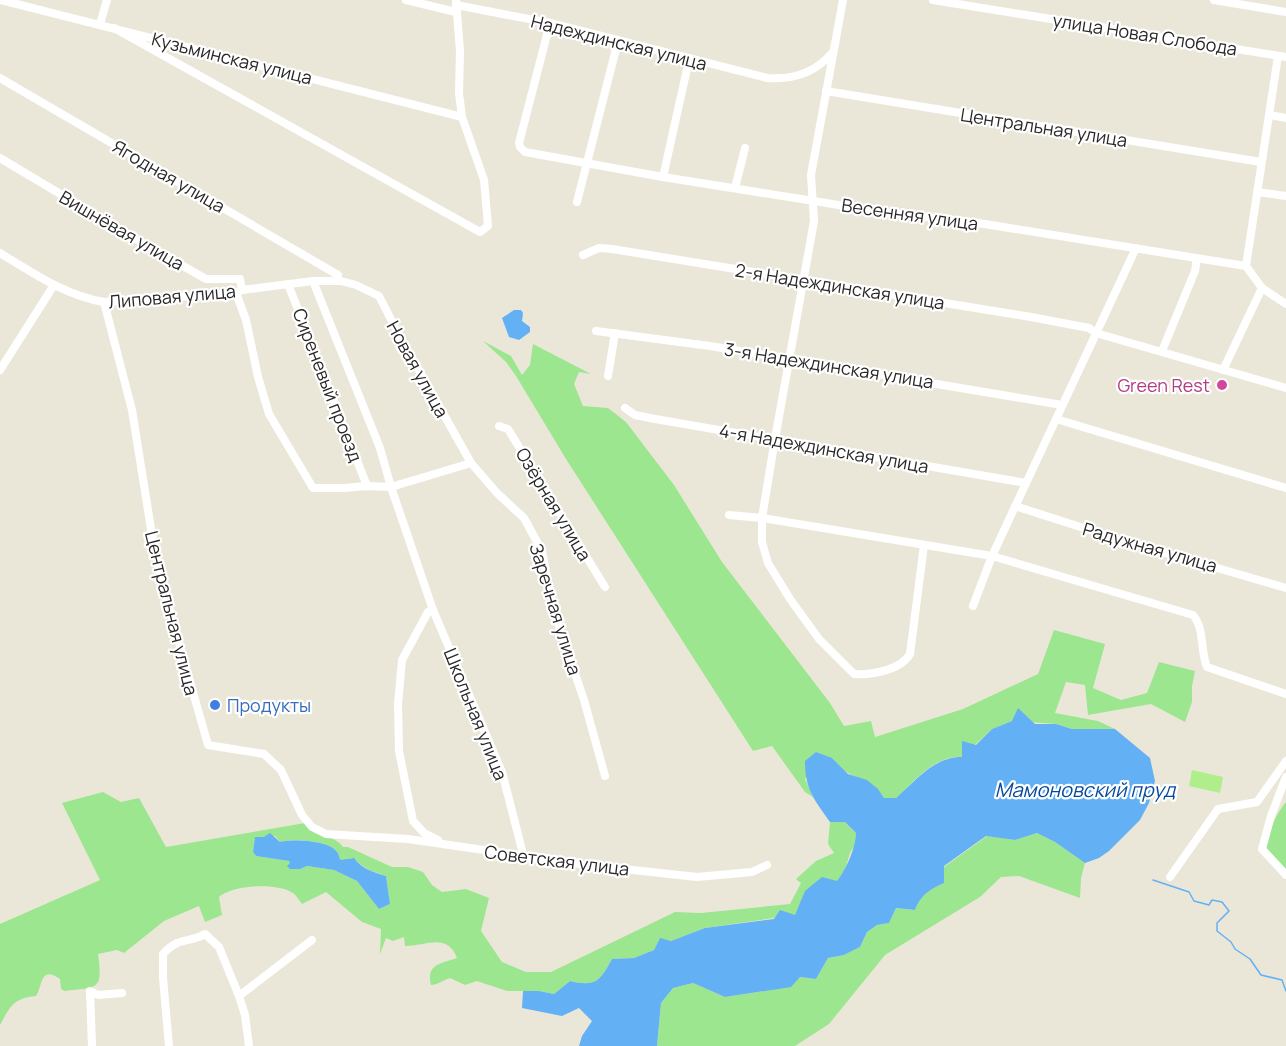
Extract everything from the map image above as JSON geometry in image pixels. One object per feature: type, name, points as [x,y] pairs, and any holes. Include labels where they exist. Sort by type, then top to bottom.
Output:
[{"type":"street","name":"Кузьминская улица","points":[[1,0],[462,117]]},
{"type":"street","points":[[100,24],[107,0]]},
{"type":"street","points":[[114,28],[480,232],[488,226],[484,180],[462,117],[456,6],[406,0]]},
{"type":"street","points":[[843,0],[811,175],[814,221],[762,518],[762,542],[768,563],[790,600],[813,631],[854,674],[865,675],[899,665],[910,654],[924,545]]},
{"type":"street","name":"улица Новая Слобода","points":[[933,0],[1282,56]]},
{"type":"street","points":[[1214,0],[1286,12]]},
{"type":"street","name":"Надеждинская улица","points":[[456,6],[550,23],[767,78],[782,79],[815,69],[832,52]]},
{"type":"street","name":"Весенняя улица","points":[[550,23],[519,143],[525,152],[663,177],[813,199],[889,213],[972,222],[1246,266]]},
{"type":"street","points":[[577,202],[618,41]]},
{"type":"street","points":[[1282,56],[1261,162],[1246,266],[1262,288],[1286,304]]},
{"type":"street","points":[[663,177],[689,60]]},
{"type":"street","name":"Ягодная улица","points":[[0,78],[338,275]]},
{"type":"street","name":"Центральная улица","points":[[826,92],[1261,162]]},
{"type":"street","points":[[1270,115],[1286,118]]},
{"type":"street","points":[[735,188],[745,148]]},
{"type":"street","name":"Вишнёвая улица","points":[[0,158],[206,279],[240,279],[239,292]]},
{"type":"street","points":[[1257,192],[1286,196]]},
{"type":"street","name":"2-я Надеждинская улица","points":[[583,255],[598,248],[612,249],[1089,328],[1096,333],[1286,388]]},
{"type":"street","points":[[973,606],[992,556],[1136,248]]},
{"type":"street","name":"Липовая улица","points":[[0,253],[54,285],[88,300],[104,302],[239,292],[313,281],[341,281],[356,285]]},
{"type":"street","points":[[1162,351],[1195,271],[1197,258]]},
{"type":"street","name":"Школьная улица","points":[[313,281],[380,447],[391,488],[433,610],[502,772],[523,854]]},
{"type":"street","name":"Сиреневый проезд","points":[[288,284],[367,486]]},
{"type":"street","points":[[0,370],[54,285]]},
{"type":"street","name":"Новая улица","points":[[356,285],[379,296],[471,463]]},
{"type":"street","points":[[1223,370],[1262,288]]},
{"type":"street","points":[[239,292],[258,377],[269,414],[313,488],[367,486],[391,488],[471,463]]},
{"type":"street","name":"Центральная улица","points":[[104,302],[132,410],[151,528],[164,590],[208,745],[264,754],[281,770],[302,815],[312,827],[326,834],[346,836]]},
{"type":"street","name":"3-я Надеждинская улица","points":[[596,331],[790,359],[1062,405]]},
{"type":"street","points":[[608,376],[615,333]]},
{"type":"street","name":"4-я Надеждинская улица","points":[[625,408],[635,415],[655,419],[1026,483]]},
{"type":"street","points":[[1056,419],[1286,488]]},
{"type":"street","name":"Озёрная улица","points":[[499,426],[508,429],[605,587]]},
{"type":"street","name":"Заречная улица","points":[[471,463],[497,493],[524,518],[542,551],[553,609],[584,700],[604,776]]},
{"type":"street","name":"Радужная улица","points":[[1015,506],[1124,541],[1286,588]]},
{"type":"street","points":[[729,515],[762,518],[992,556],[1193,615],[1199,621],[1207,668],[1286,694]]},
{"type":"street","points":[[433,610],[428,612],[402,660],[398,704],[399,751],[413,821],[424,833],[434,839],[466,848]]},
{"type":"street","points":[[1170,877],[1218,809],[1257,802],[1286,761]]},
{"type":"street","points":[[1286,777],[1270,816],[1263,849],[1286,875]]},
{"type":"street","name":"Советская улица","points":[[346,836],[408,839],[587,865],[698,877],[752,872],[767,865]]},
{"type":"street","points":[[169,1046],[163,954],[179,941],[197,939],[205,934],[219,947],[239,996],[245,1015],[249,1046]]},
{"type":"street","points":[[239,996],[312,940]]},
{"type":"street","points":[[92,1046],[90,991],[98,995],[122,993]]},
{"type":"green space","points":[[483,341],[511,356],[522,375],[530,365],[533,344],[591,374],[579,372],[574,384],[583,406],[608,408],[626,422],[674,485],[722,562],[830,703],[844,726],[871,721],[875,737],[963,709],[1038,674],[1054,630],[1105,644],[1093,688],[1121,700],[1147,693],[1159,662],[1195,671],[1192,702],[1185,722],[1151,704],[1088,715],[1085,685],[1066,682],[1055,713],[1098,721],[1115,729],[1072,729],[1056,724],[1012,721],[992,729],[962,757],[942,760],[926,770],[896,798],[884,798],[872,785],[847,773],[832,758],[805,779],[813,797],[805,792],[772,746],[753,751],[566,459],[516,376],[506,362]]},
{"type":"green space","points":[[1192,770],[1223,777],[1220,793],[1189,786]]},
{"type":"green space","points":[[103,792],[121,802],[139,798],[166,847],[305,823],[308,828],[335,840],[343,847],[348,847],[392,867],[408,867],[423,872],[432,885],[442,892],[466,889],[489,898],[481,931],[502,962],[526,972],[551,972],[675,912],[701,913],[790,904],[801,883],[796,879],[816,861],[834,853],[828,844],[830,822],[845,822],[856,833],[856,843],[845,870],[837,881],[795,915],[705,928],[671,941],[660,939],[654,950],[634,958],[612,959],[596,981],[579,983],[570,981],[554,994],[539,991],[507,991],[477,981],[465,985],[450,978],[431,985],[430,978],[433,969],[457,958],[448,945],[435,942],[405,946],[404,937],[393,941],[386,938],[380,954],[381,929],[362,922],[326,892],[302,904],[294,894],[286,890],[277,887],[255,886],[234,890],[219,897],[222,915],[205,922],[199,906],[164,921],[124,953],[117,950],[98,954],[100,975],[96,985],[85,989],[65,991],[61,989],[60,979],[49,974],[45,976],[36,996],[13,1004],[0,1025],[0,924],[100,880],[62,803]],"holes":[[[275,836],[280,842],[301,841],[326,845],[333,848],[341,860],[346,861],[351,858],[369,870],[386,876],[390,904],[379,909],[357,881],[334,870],[307,866],[300,869],[289,861],[256,856],[253,852],[255,838]]]},
{"type":"green space","points":[[1286,802],[1286,880],[1271,859],[1266,846],[1272,825]]},
{"type":"green space","points":[[1037,833],[1055,842],[1085,863],[1081,878],[1080,898],[1019,876],[1001,877],[980,897],[885,955],[829,1024],[795,1046],[657,1046],[661,1003],[673,988],[693,983],[725,997],[770,990],[800,977],[816,979],[828,958],[844,955],[860,947],[867,932],[877,925],[889,923],[896,908],[915,910],[926,894],[944,883],[944,867],[987,836],[1015,840]]},
{"type":"water","points":[[514,310],[521,310],[522,321],[530,327],[530,332],[519,340],[509,337],[502,318]]},
{"type":"water","name":"Мамоновский пруд","points":[[1018,708],[1035,724],[1056,724],[1072,729],[1115,729],[1150,758],[1155,781],[1149,803],[1140,820],[1099,858],[1085,863],[1055,842],[1037,833],[1015,840],[986,836],[944,866],[944,883],[926,894],[915,910],[896,908],[889,923],[877,925],[867,932],[860,947],[844,955],[828,958],[816,979],[800,977],[791,987],[725,997],[693,983],[673,988],[661,1003],[657,1046],[579,1046],[582,1036],[592,1021],[579,1008],[562,1016],[522,1008],[523,991],[554,994],[570,981],[592,982],[604,973],[612,959],[634,958],[654,950],[660,938],[671,941],[705,928],[774,919],[780,910],[795,915],[805,891],[822,877],[837,881],[850,858],[856,833],[845,822],[830,822],[812,794],[805,771],[805,761],[816,752],[832,758],[848,774],[867,780],[878,789],[884,798],[896,798],[934,765],[962,757],[962,741],[976,745],[992,729],[1012,721]]},
{"type":"water","points":[[270,833],[280,842],[301,841],[326,845],[337,852],[341,860],[354,858],[364,867],[386,876],[390,904],[379,909],[357,881],[334,870],[307,866],[290,869],[287,866],[289,861],[256,856],[253,852],[255,837],[264,837]]},
{"type":"waterway","points":[[1153,880],[1189,892],[1194,901],[1209,905],[1212,900],[1222,902],[1229,911],[1217,923],[1217,931],[1231,942],[1235,949],[1250,959],[1261,975],[1282,980],[1286,991]]},
{"type":"place","name":"Green Rest","points":[[1222,385]]},
{"type":"place","name":"Продукты","points":[[215,705]]}]
